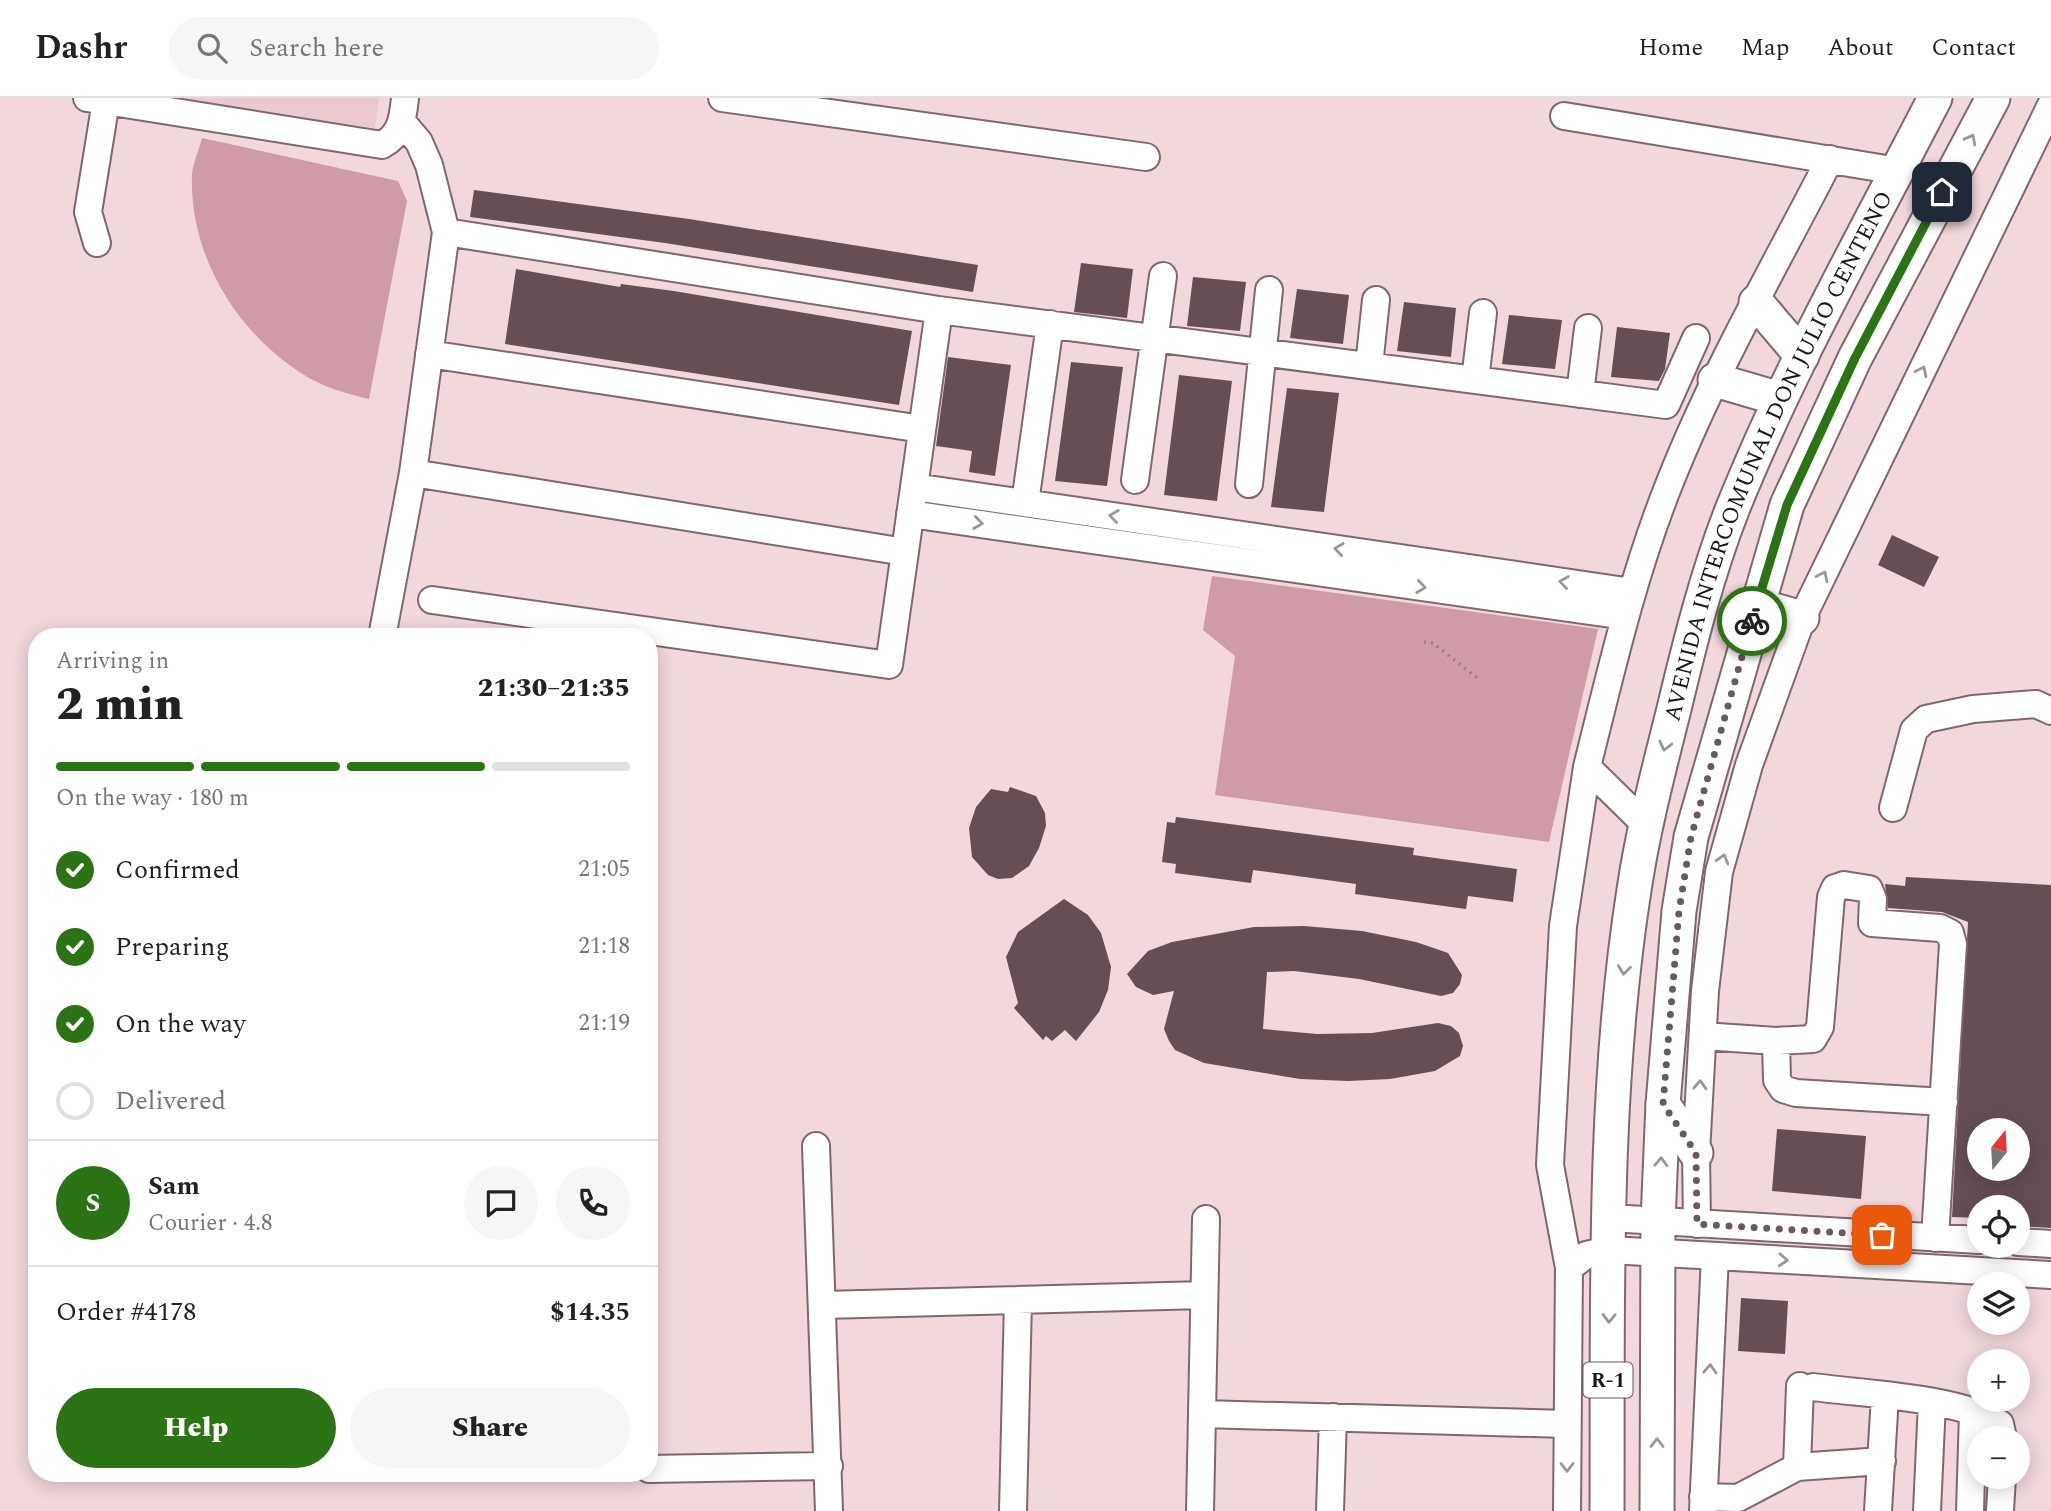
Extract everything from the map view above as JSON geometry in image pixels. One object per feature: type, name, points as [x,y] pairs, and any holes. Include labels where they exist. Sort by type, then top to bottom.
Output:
[{"type":"main road","name":"AVENIDA INTERCOMUNAL DON JULIO CENTENO","points":[[1607,1511],[1610,1234],[1622,985],[1646,825],[1690,641],[1731,513],[1780,399],[1935,98]]},
{"type":"main road","name":"AVENIDA INTERCOMUNAL DON JULIO CENTENO","points":[[1657,1511],[1658,1237],[1663,1104],[1679,911],[1691,837],[1787,505],[1855,358],[1993,98]]},
{"type":"main road","points":[[1756,302],[1802,356]]},
{"type":"main road","points":[[1715,380],[1780,399]]},
{"type":"main road","points":[[1756,605],[1802,618]]},
{"type":"main road","points":[[1663,1104],[1696,1153]]},
{"type":"street","points":[[722,98],[1146,157]]},
{"type":"street","points":[[97,243],[88,212],[97,99],[382,145],[392,139],[403,110]]},
{"type":"street","points":[[1697,1224],[1696,1153],[1703,1035],[1719,872],[1749,765],[1802,618],[2051,105]]},
{"type":"street","points":[[384,628],[413,473],[446,232],[429,165],[403,110]]},
{"type":"street","points":[[1564,116],[1898,170]]},
{"type":"street","points":[[1567,1511],[1569,1268],[1550,1165],[1563,926],[1587,767],[1629,603],[1670,482],[1715,380],[1830,159]]},
{"type":"street","points":[[446,232],[939,310],[1666,405],[1696,338]]},
{"type":"street","points":[[1135,480],[1163,276]]},
{"type":"street","points":[[1249,484],[1269,290]]},
{"type":"street","points":[[1369,366],[1376,300]]},
{"type":"street","points":[[658,632],[889,665],[939,310]]},
{"type":"street","points":[[1475,380],[1483,313]]},
{"type":"street","points":[[1025,503],[1051,324]]},
{"type":"street","points":[[1580,394],[1588,328]]},
{"type":"street","points":[[429,354],[922,429]]},
{"type":"street","points":[[413,473],[905,552]]},
{"type":"street","points":[[914,487],[1025,503],[1232,546]]},
{"type":"street","points":[[910,514],[1232,546],[1629,603]]},
{"type":"street","points":[[432,600],[629,628]]},
{"type":"street","points":[[1893,808],[1914,730],[1926,719],[1973,709],[2043,708]]},
{"type":"street","points":[[1587,767],[1646,825]]},
{"type":"street","points":[[1703,1035],[1776,1041],[1813,1038],[1820,1027],[1830,897],[1835,888],[1844,885],[1869,889],[1873,899],[1872,923],[1940,928],[1950,933],[1953,944],[1935,1238]]},
{"type":"street","points":[[1776,1041],[1777,1080],[1783,1090],[1944,1102]]},
{"type":"street","points":[[816,1146],[829,1511]]},
{"type":"street","points":[[1200,1511],[1206,1219]]},
{"type":"street","points":[[1658,1237],[1697,1224],[1967,1239]]},
{"type":"street","points":[[1569,1268],[1610,1234],[1658,1237],[1715,1256],[2051,1275]]},
{"type":"street","points":[[2030,1243],[2051,1244]]},
{"type":"street","points":[[1715,1256],[1703,1504],[1738,1498],[1797,1467],[1882,1461]]},
{"type":"street","points":[[823,1305],[1204,1295]]},
{"type":"street","points":[[1013,1511],[1018,1300]]},
{"type":"street","points":[[1797,1467],[1807,1387],[1932,1402],[1973,1413],[2000,1426]]},
{"type":"street","points":[[1878,1511],[1885,1396]]},
{"type":"street","points":[[1927,1511],[1932,1402]]},
{"type":"street","points":[[1970,1511],[1973,1413]]},
{"type":"street","points":[[1202,1414],[1567,1424]]},
{"type":"street","points":[[1330,1511],[1333,1417]]},
{"type":"street","points":[[658,1469],[829,1466]]},
{"type":"street","points":[[2000,1511],[2001,1489]]},
{"type":"path","points":[[1424,642],[1433,643],[1481,681]]},
{"type":"shaded area","points":[[189,98],[379,98],[375,128],[188,101]]},
{"type":"shaded area","points":[[202,138],[398,181],[407,201],[369,399],[319,383],[280,358],[238,315],[222,290],[208,263],[193,204],[192,174]]},
{"type":"shaded area","points":[[1212,576],[1598,629],[1549,842],[1215,795],[1235,656],[1203,630]]},
{"type":"building","points":[[474,190],[689,219],[978,265],[973,292],[665,243],[470,217]]},
{"type":"building","points":[[1081,263],[1133,269],[1127,318],[1074,312]]},
{"type":"building","points":[[516,269],[620,287],[621,284],[674,291],[912,331],[899,405],[505,344]]},
{"type":"building","points":[[1193,277],[1246,282],[1240,331],[1187,326]]},
{"type":"building","points":[[1297,289],[1349,295],[1343,344],[1290,338]]},
{"type":"building","points":[[1404,302],[1456,308],[1451,357],[1397,351]]},
{"type":"building","points":[[1509,315],[1562,320],[1555,369],[1502,364]]},
{"type":"building","points":[[1617,327],[1670,333],[1665,369],[1659,381],[1611,377]]},
{"type":"building","points":[[948,357],[1011,365],[995,476],[969,472],[972,451],[936,446]]},
{"type":"building","points":[[1071,362],[1123,367],[1107,486],[1055,481]]},
{"type":"building","points":[[1179,375],[1232,381],[1217,501],[1164,495]]},
{"type":"building","points":[[1287,388],[1339,393],[1324,512],[1271,507]]},
{"type":"building","points":[[1892,535],[1939,557],[1924,587],[1878,565]]},
{"type":"building","points":[[1010,787],[1036,796],[1045,813],[1046,826],[1039,848],[1029,866],[1012,878],[998,879],[988,875],[972,857],[969,828],[976,807],[991,789],[1008,792]]},
{"type":"building","points":[[1176,817],[1414,848],[1413,855],[1517,869],[1513,902],[1468,896],[1466,909],[1355,894],[1356,884],[1253,870],[1251,883],[1175,873],[1176,864],[1162,862],[1167,822],[1175,823]]},
{"type":"building","points":[[1906,877],[2051,885],[2051,1228],[2030,1227],[2030,1195],[1967,1195],[1967,1218],[1952,1217],[1968,922],[1942,912],[1888,908],[1885,884],[1905,886]]},
{"type":"building","points":[[1064,899],[1088,915],[1101,933],[1111,967],[1108,990],[1099,1012],[1076,1041],[1065,1030],[1052,1041],[1046,1036],[1043,1040],[1014,1008],[1018,1003],[1006,957],[1018,932]]},
{"type":"building","points":[[1304,926],[1362,931],[1416,942],[1448,953],[1462,975],[1460,984],[1453,993],[1441,996],[1359,979],[1294,971],[1267,972],[1263,1029],[1317,1034],[1372,1033],[1438,1023],[1451,1026],[1459,1033],[1463,1046],[1460,1056],[1435,1071],[1390,1079],[1348,1081],[1300,1079],[1204,1063],[1175,1050],[1164,1029],[1174,991],[1153,995],[1136,987],[1127,974],[1148,951],[1172,942],[1254,927]]},
{"type":"building","points":[[1777,1129],[1866,1136],[1861,1199],[1772,1191]]},
{"type":"building","points":[[1741,1298],[1788,1301],[1785,1354],[1738,1351]]},
{"type":"way so far","points":[[1752,621],[1691,837],[1679,911],[1663,1104],[1696,1153],[1697,1224],[1882,1235]]},
{"type":"route","points":[[1752,621],[1787,505],[1855,358],[1942,192]]}]
